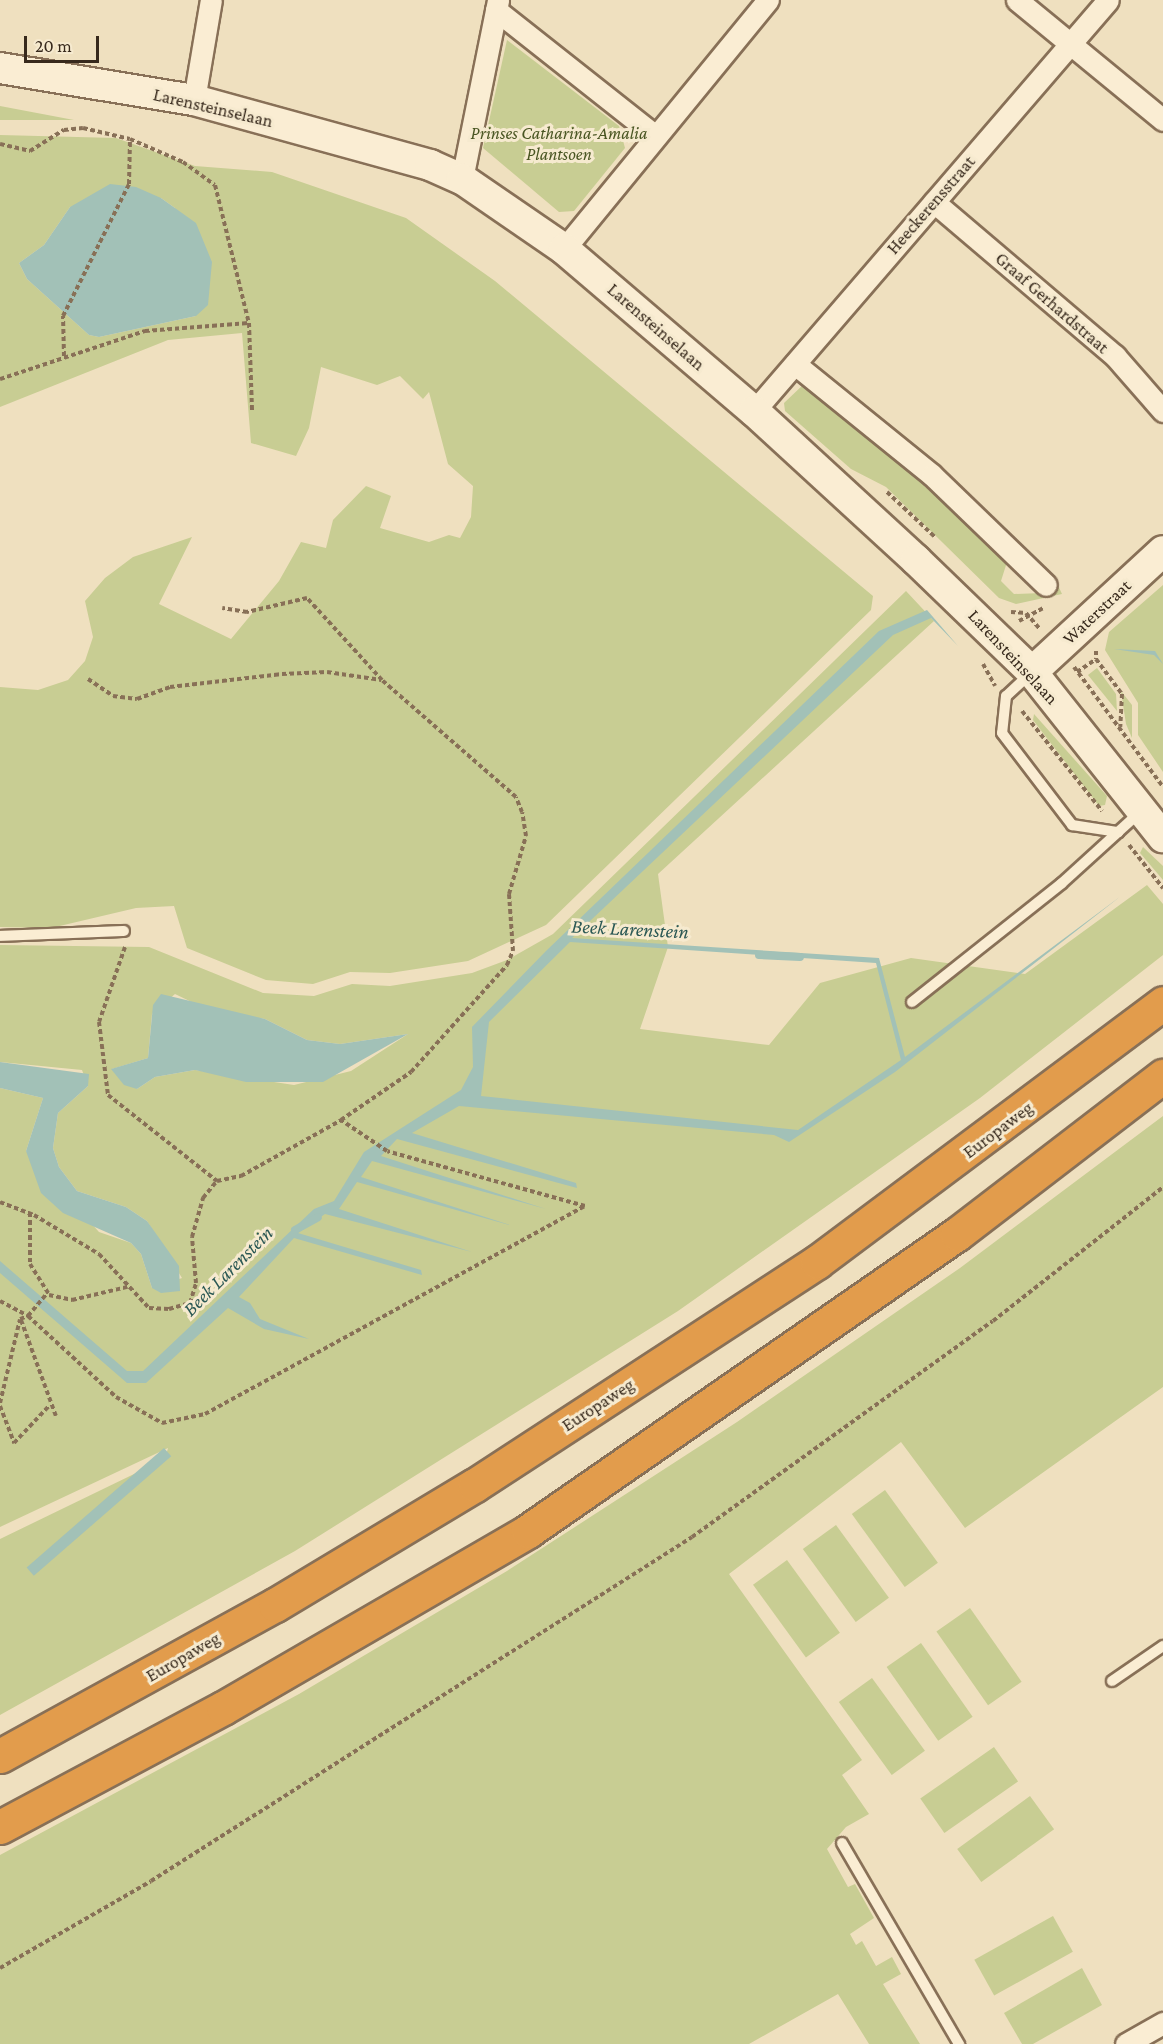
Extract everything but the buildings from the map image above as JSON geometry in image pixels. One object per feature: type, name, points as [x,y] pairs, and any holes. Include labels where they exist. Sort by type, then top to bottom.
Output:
[{"type":"highway","name":"Europaweg","points":[[0,1756],[275,1605],[475,1485],[817,1262],[1163,1003]]},
{"type":"highway","points":[[0,1827],[223,1708],[528,1531],[957,1234],[1163,1076]]},
{"type":"main road","name":"Larensteinselaan","points":[[0,68],[194,100],[430,165],[462,179],[564,249],[754,411],[991,648],[1032,672],[1163,837]]},
{"type":"main road","name":"Waterstraat","points":[[1032,672],[1163,551]]},
{"type":"street","points":[[194,100],[211,0]]},
{"type":"street","points":[[564,249],[653,134],[768,0]]},
{"type":"street","points":[[1017,0],[1163,120]]},
{"type":"street","name":"Heeckerensstraat","points":[[754,411],[1108,0]]},
{"type":"street","points":[[462,179],[497,5],[653,134]]},
{"type":"street","name":"Graaf Gerhardstraat","points":[[934,202],[1115,356],[1163,411]]},
{"type":"street","points":[[795,364],[932,475],[1046,585]]},
{"type":"street","points":[[1126,2044],[1163,2023]]},
{"type":"lane","points":[[1032,672],[1006,696],[1002,733],[1072,825],[1118,832]]},
{"type":"lane","points":[[912,1002],[1141,811]]},
{"type":"lane","points":[[0,936],[126,936]]},
{"type":"lane","points":[[1112,1682],[1163,1646]]},
{"type":"lane","points":[[842,1844],[959,2044]]},
{"type":"path","points":[[0,144],[30,151],[64,130],[83,128],[130,139],[183,162],[215,185],[249,324],[252,410]]},
{"type":"path","points":[[64,356],[63,316],[82,271],[110,231],[129,184],[130,139]]},
{"type":"path","points":[[0,379],[64,356],[145,332],[249,324]]},
{"type":"path","points":[[0,1202],[30,1213],[99,1254],[127,1287],[149,1308],[189,1303],[196,1283],[192,1236],[203,1198],[217,1181],[241,1176],[341,1120],[411,1072],[507,966],[513,951],[509,894],[526,836],[516,797],[382,680],[307,598],[247,612],[222,609]]},
{"type":"path","points":[[991,648],[1026,613],[1047,607]]},
{"type":"path","name":"Larensteinselaan","points":[[991,648],[985,675],[1006,696],[1161,886]]},
{"type":"path","points":[[1096,659],[1122,694],[1120,727]]},
{"type":"path","points":[[88,679],[113,696],[137,699],[170,687],[282,674],[327,672],[382,680]]},
{"type":"path","points":[[126,936],[99,1022],[108,1095],[217,1181]]},
{"type":"path","points":[[0,1301],[28,1316],[116,1397],[162,1423],[205,1414],[585,1206],[387,1151],[341,1120]]},
{"type":"path","points":[[0,1968],[151,1881],[692,1537],[993,1321],[1163,1187]]},
{"type":"path","points":[[30,1213],[30,1264],[46,1294],[72,1300],[127,1287]]},
{"type":"path","points":[[20,1319],[28,1316],[46,1294]]},
{"type":"path","points":[[20,1319],[0,1405],[14,1443],[49,1406]]},
{"type":"path","points":[[20,1319],[49,1406],[56,1416]]},
{"type":"green space","name":"Prinses Catharina-Amalia Plantsoen","points":[[507,40],[619,126],[625,148],[574,211],[559,212],[483,148]]},
{"type":"green space","points":[[0,106],[74,120],[0,120]]},
{"type":"green space","points":[[0,135],[116,138],[195,166],[272,172],[406,218],[495,281],[873,596],[871,610],[546,925],[468,961],[390,973],[350,972],[313,984],[266,980],[187,948],[174,906],[136,908],[51,928],[0,927],[0,687],[38,690],[68,680],[85,661],[93,637],[85,601],[105,578],[133,557],[192,537],[159,604],[231,639],[279,581],[301,542],[326,548],[333,520],[366,486],[391,496],[380,528],[429,542],[449,535],[460,538],[471,517],[473,486],[448,464],[429,392],[423,399],[400,376],[377,385],[321,367],[309,428],[296,456],[251,443],[242,333],[168,340],[0,407]],"holes":[[[161,198],[175,208],[196,316],[99,337],[89,335],[27,279],[19,263],[44,245],[70,207]]]},
{"type":"green space","points":[[805,383],[943,498],[1007,562],[1001,581],[1014,594],[1042,593],[1056,581],[1062,594],[1016,604],[999,598],[886,487],[851,469],[785,411],[784,403]]},
{"type":"green space","points":[[1163,585],[1163,772],[1138,735],[1138,703],[1105,650],[1109,632]]},
{"type":"green space","points":[[906,591],[934,621],[658,874],[668,947],[640,1029],[769,1045],[820,983],[911,958],[1025,974],[1147,885],[1163,904],[1163,955],[980,1098],[678,1311],[295,1551],[0,1715],[0,1539],[165,1459],[168,1448],[0,1527],[0,1088],[43,1098],[26,1151],[99,1232],[131,1243],[141,1254],[152,1288],[182,1278],[147,1221],[126,1207],[77,1191],[59,1167],[53,1148],[58,1113],[88,1086],[82,1070],[0,1062],[0,945],[149,947],[263,993],[314,996],[352,984],[390,986],[472,973],[507,960],[553,934]],"holes":[[[175,994],[206,1009],[265,1019],[307,1040],[340,1044],[408,1034],[351,1071],[294,1085],[195,1070],[155,1077],[137,1089],[112,1069],[148,1058],[152,1014]]]},
{"type":"green space","points":[[1097,668],[1116,694],[1117,711],[1088,675]]},
{"type":"green space","points":[[1121,691],[1132,705],[1132,738],[1126,724]]},
{"type":"green space","points":[[1034,714],[1107,796],[1105,805],[1099,806],[1033,720]]},
{"type":"green space","points":[[1143,847],[1163,866],[1163,880],[1140,853]]},
{"type":"green space","points":[[1163,1116],[1163,1387],[965,1528],[901,1442],[729,1574],[862,1760],[842,1775],[869,1814],[846,1827],[827,1849],[848,1887],[855,1884],[874,1918],[850,1934],[856,1945],[862,1941],[876,1966],[892,1957],[901,1974],[883,1984],[920,2044],[869,2044],[838,1994],[749,2044],[0,2044],[0,1855],[299,1694],[507,1571],[737,1422],[960,1268]]},
{"type":"green space","points":[[885,1490],[938,1563],[905,1587],[852,1514]]},
{"type":"green space","points":[[836,1525],[889,1598],[856,1622],[803,1549]]},
{"type":"green space","points":[[787,1560],[840,1633],[806,1657],[753,1585]]},
{"type":"green space","points":[[970,1608],[1022,1682],[988,1705],[936,1632]]},
{"type":"green space","points":[[921,1643],[973,1717],[938,1741],[887,1667]]},
{"type":"green space","points":[[872,1678],[925,1751],[892,1775],[839,1702]]},
{"type":"green space","points":[[994,1747],[1018,1781],[944,1833],[920,1799]]},
{"type":"green space","points":[[1030,1796],[1054,1829],[981,1882],[957,1849]]},
{"type":"green space","points":[[1053,1916],[1073,1952],[994,1995],[974,1960]]},
{"type":"green space","points":[[1082,1968],[1102,2005],[1033,2044],[1022,2044],[1004,2013]]},
{"type":"water","points":[[110,184],[136,187],[161,198],[196,223],[212,262],[208,305],[196,316],[99,337],[89,335],[27,279],[19,263],[44,245],[70,207]]},
{"type":"water","points":[[927,610],[958,646],[931,618],[893,635],[572,938],[879,958],[905,1057],[1121,896],[895,1072],[789,1142],[774,1135],[459,1106],[412,1133],[576,1183],[577,1188],[397,1139],[381,1156],[546,1209],[372,1161],[361,1177],[513,1226],[357,1182],[339,1209],[472,1252],[325,1214],[298,1233],[421,1270],[422,1275],[294,1238],[239,1297],[250,1303],[260,1319],[309,1339],[264,1329],[228,1308],[146,1383],[127,1383],[0,1273],[0,1261],[127,1371],[143,1371],[314,1209],[334,1201],[364,1152],[461,1090],[473,1067],[472,1027],[546,951],[879,631]],"holes":[[[570,942],[876,963],[901,1060],[798,1130],[481,1096],[489,1022]]]},
{"type":"water","points":[[1114,649],[1155,651],[1163,664],[1154,655]]},
{"type":"water","points":[[161,994],[265,1019],[307,1040],[340,1044],[408,1034],[323,1082],[246,1082],[195,1070],[155,1077],[137,1089],[124,1085],[111,1069],[148,1058],[153,1005]]},
{"type":"water","points":[[0,1062],[89,1074],[88,1086],[58,1113],[53,1148],[59,1167],[77,1191],[126,1207],[147,1221],[179,1266],[180,1291],[161,1293],[152,1288],[141,1254],[131,1243],[63,1213],[41,1193],[26,1151],[43,1098],[0,1088]]},
{"type":"water","points":[[164,1448],[171,1456],[34,1576],[27,1567]]},
{"type":"waterway","name":"Beek Larenstein","points":[[759,955],[800,957]]},
{"type":"waterway","name":"Beek Larenstein","points":[[295,1230],[318,1217]]}]
